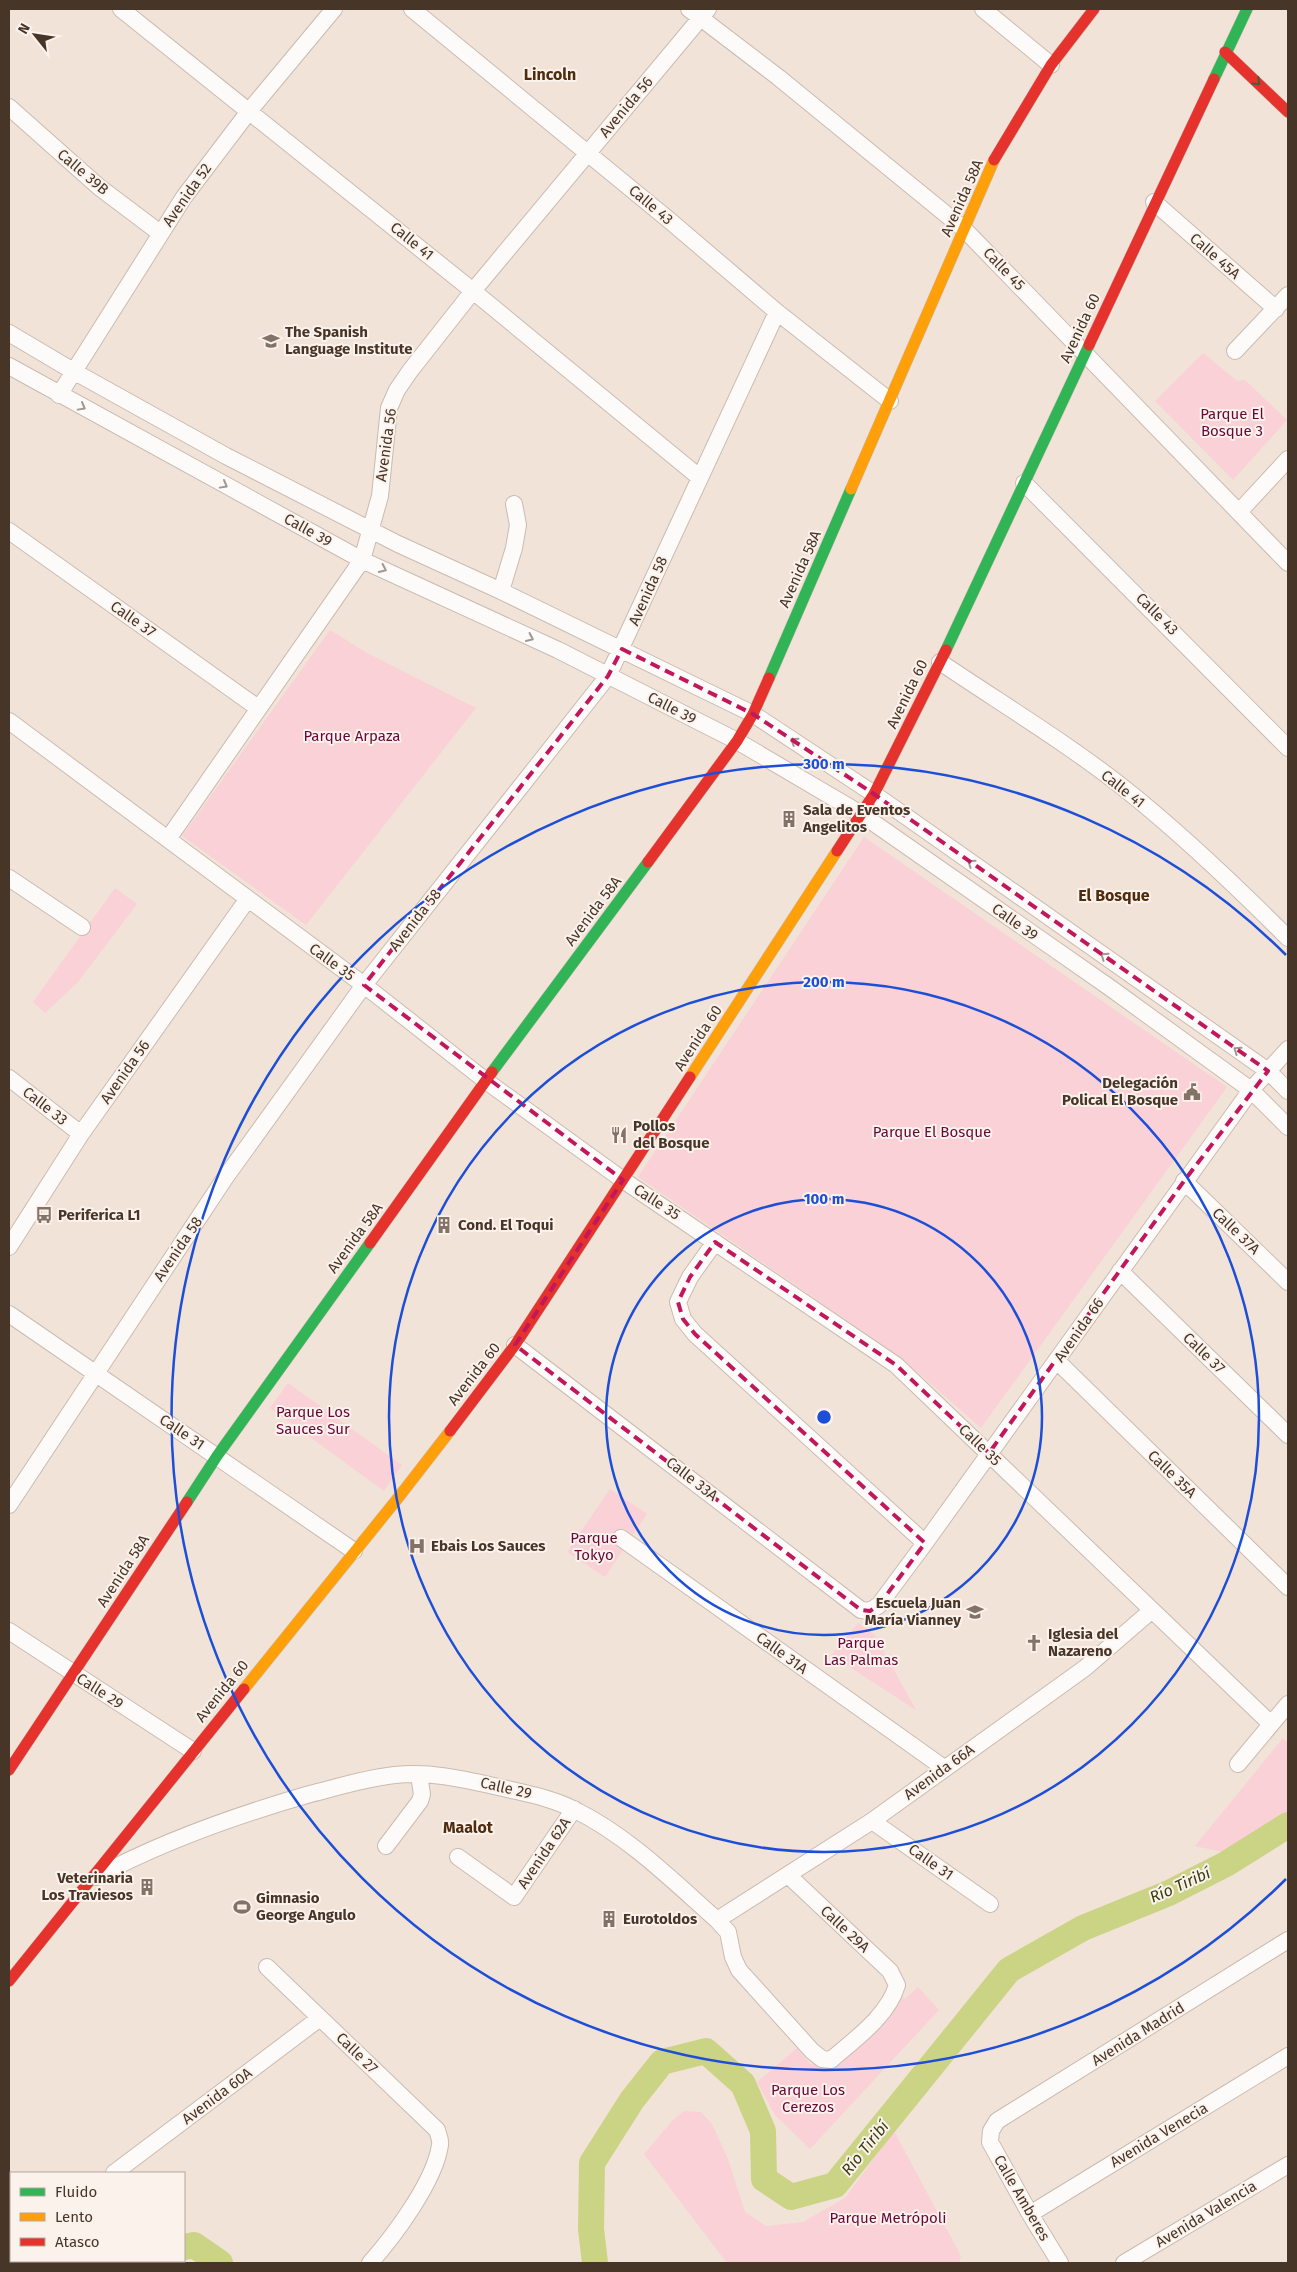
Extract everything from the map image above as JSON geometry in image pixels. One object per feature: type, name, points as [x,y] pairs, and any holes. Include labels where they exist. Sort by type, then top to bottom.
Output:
[{"type":"street","name":"Calle 41","points":[[121,9],[250,110],[699,477]]},
{"type":"street","name":"Avenida 52","points":[[59,395],[184,197],[250,110],[334,9]]},
{"type":"street","name":"Calle 43","points":[[412,9],[588,152],[777,312],[890,401]]},
{"type":"street","points":[[983,9],[1051,65]]},
{"type":"street","name":"Avenida 58A","points":[[9,1770],[217,1456],[486,1081],[737,741],[753,714],[999,149],[1051,65],[1094,9]]},
{"type":"street","name":"Avenida 60","points":[[9,1981],[86,1882],[398,1498],[515,1345],[874,794],[940,662],[1246,9]]},
{"type":"street","name":"Avenida 56","points":[[168,839],[362,560],[380,496],[392,402],[410,371],[699,12]]},
{"type":"street","name":"Calle 45","points":[[699,12],[964,228],[1288,563]]},
{"type":"street","points":[[1225,52],[1288,112]]},
{"type":"street","name":"Calle 39B","points":[[9,107],[99,187],[160,233]]},
{"type":"street","name":"Calle 45A","points":[[1154,202],[1276,309]]},
{"type":"street","points":[[1235,351],[1288,295]]},
{"type":"street","name":"Avenida 58","points":[[9,1505],[225,1178],[364,985],[608,676],[777,312]]},
{"type":"street","name":"Calle 39","points":[[9,333],[226,456],[371,531],[501,591],[753,714],[874,794],[1268,1071],[1288,1091]]},
{"type":"street","name":"Calle 39","points":[[9,366],[362,560],[608,676],[737,741],[861,814],[1109,987],[1251,1090],[1288,1126]]},
{"type":"street","points":[[1239,512],[1288,459]]},
{"type":"street","name":"Calle 43","points":[[1024,482],[1288,748]]},
{"type":"street","points":[[501,591],[514,548],[518,525],[514,504]]},
{"type":"street","name":"Calle 37","points":[[9,531],[258,708]]},
{"type":"street","name":"Calle 41","points":[[940,662],[1125,789],[1230,880],[1288,938]]},
{"type":"street","name":"Calle 35","points":[[9,721],[247,900],[364,985],[486,1081],[623,1180],[896,1365],[1271,1724]]},
{"type":"street","points":[[9,878],[82,927]]},
{"type":"street","name":"Avenida 56","points":[[9,1247],[81,1134],[247,900]]},
{"type":"street","name":"Avenida 66","points":[[870,1611],[879,1605],[925,1543],[1251,1090],[1288,1049]]},
{"type":"street","name":"Calle 33","points":[[9,1078],[81,1134]]},
{"type":"street","name":"Calle 37A","points":[[1184,1181],[1288,1282]]},
{"type":"street","points":[[716,1242],[690,1277],[678,1302],[683,1319],[695,1334],[925,1543]]},
{"type":"street","name":"Calle 37","points":[[1120,1271],[1288,1435]]},
{"type":"street","name":"Calle 31","points":[[9,1314],[354,1551]]},
{"type":"street","name":"Calle 33A","points":[[515,1345],[861,1610],[870,1611]]},
{"type":"street","name":"Calle 35A","points":[[1057,1361],[1288,1587]]},
{"type":"street","name":"Calle 31A","points":[[621,1538],[944,1768]]},
{"type":"street","name":"Avenida 66A","points":[[718,1920],[872,1821],[1085,1668],[1151,1611]]},
{"type":"street","name":"Calle 29","points":[[9,1631],[192,1751]]},
{"type":"street","points":[[1238,1764],[1288,1704]]},
{"type":"street","points":[[386,1846],[420,1801],[422,1794],[419,1774]]},
{"type":"street","name":"Calle 29","points":[[86,1882],[161,1846],[233,1818],[353,1783],[395,1775],[419,1774],[468,1779],[543,1796],[574,1809],[608,1828],[626,1841],[718,1920],[728,1932],[733,1957],[744,1976],[812,2051],[822,2059],[832,2060]]},
{"type":"street","name":"Avenida 62A","points":[[458,1857],[514,1897],[574,1809]]},
{"type":"street","name":"Calle 31","points":[[872,1821],[990,1904]]},
{"type":"street","name":"Calle 29A","points":[[789,1876],[890,1971],[897,1985],[893,1998],[863,2032],[832,2060]]},
{"type":"street","name":"Avenida Madrid","points":[[991,2131],[997,2121],[1288,1940]]},
{"type":"street","name":"Calle 27","points":[[266,1967],[437,2130],[441,2143],[435,2163],[422,2192],[392,2236],[370,2263]]},
{"type":"street","name":"Avenida 60A","points":[[115,2172],[320,2018]]},
{"type":"street","name":"Avenida Venecia","points":[[1030,2214],[1288,2056]]},
{"type":"street","name":"Calle Amberes","points":[[991,2131],[990,2142],[1060,2263]]},
{"type":"street","name":"Avenida Valencia","points":[[1124,2263],[1288,2165]]},
{"type":"highlighted area","points":[[622,649],[753,714],[874,794],[1268,1071],[1184,1181],[989,1453],[896,1365],[715,1242],[690,1277],[678,1302],[683,1319],[695,1334],[925,1543],[879,1605],[870,1611],[861,1610],[515,1345],[623,1180],[364,985],[608,676]]},
{"type":"green space","name":"Parque El Bosque 3","points":[[1203,353],[1237,381],[1245,380],[1287,420],[1233,480],[1155,401]]},
{"type":"green space","name":"Parque Arpaza","points":[[330,630],[367,653],[476,708],[306,925],[182,836]]},
{"type":"green space","name":"Parque El Bosque","points":[[864,837],[1227,1087],[981,1428],[900,1357],[638,1177]]},
{"type":"green space","points":[[115,888],[137,904],[78,982],[45,1013],[33,1002]]},
{"type":"green space","name":"Parque Los Sauces Sur","points":[[288,1383],[402,1465],[384,1491],[270,1408]]},
{"type":"green space","name":"Parque Tokyo","points":[[610,1489],[647,1514],[633,1535],[621,1528],[612,1542],[623,1550],[605,1577],[567,1552]]},
{"type":"green space","name":"Parque Las Palmas","points":[[858,1623],[874,1634],[916,1710],[831,1655]]},
{"type":"green space","points":[[1283,1738],[1288,1743],[1288,1816],[1227,1853],[1195,1846]]},
{"type":"green space","name":"Parque Los Cerezos","points":[[918,1987],[939,2010],[810,2149],[775,2115],[757,2082],[797,2048],[810,2064],[825,2065],[901,1995],[905,1999]]},
{"type":"green space","name":"Parque Metrópoli","points":[[684,2111],[701,2112],[712,2124],[728,2159],[745,2212],[766,2226],[803,2222],[845,2198],[894,2131],[961,2256],[959,2263],[727,2263],[644,2154],[672,2121]]},
{"type":"waterway","name":"Río Tiribí","points":[[595,2263],[591,2229],[592,2163],[632,2100],[662,2062],[706,2051],[743,2084],[763,2131],[764,2179],[791,2197],[835,2185],[1009,1970],[1083,1928],[1169,1893],[1226,1864],[1288,1825]]},
{"type":"waterway","name":"Río Tiribí","points":[[185,2247],[194,2245],[220,2263]]},
{"type":"traffic: fast","points":[[1214,79],[1247,9]]},
{"type":"traffic: fast","points":[[946,650],[1089,345]]},
{"type":"traffic: fast","points":[[769,678],[851,489]]},
{"type":"traffic: fast","points":[[492,1072],[648,862]]},
{"type":"traffic: fast","points":[[187,1502],[217,1456],[370,1243]]},
{"type":"traffic: slow","points":[[851,489],[994,160]]},
{"type":"traffic: slow","points":[[690,1077],[837,851]]},
{"type":"traffic: slow","points":[[244,1689],[450,1431]]},
{"type":"traffic: jam","points":[[994,160],[1051,65],[1094,9]]},
{"type":"traffic: jam","points":[[1225,52],[1288,112]]},
{"type":"traffic: jam","points":[[1089,345],[1214,79]]},
{"type":"traffic: jam","points":[[837,851],[874,794],[946,650]]},
{"type":"traffic: jam","points":[[648,862],[737,741],[753,714],[769,678]]},
{"type":"traffic: jam","points":[[370,1243],[492,1072]]},
{"type":"traffic: jam","points":[[450,1431],[515,1345],[690,1077]]},
{"type":"traffic: jam","points":[[9,1770],[187,1502]]},
{"type":"traffic: jam","points":[[9,1981],[244,1689]]},
{"type":"place","name":"The Spanish Language Institute","points":[[271,341]]},
{"type":"place","name":"Sala de Eventos Angelitos","points":[[789,819]]},
{"type":"place","name":"Delegación Polical El Bosque","points":[[1192,1092]]},
{"type":"place","name":"Pollos del Bosque","points":[[619,1135]]},
{"type":"place","name":"Periferica L1","points":[[44,1215]]},
{"type":"place","name":"Cond. El Toqui","points":[[444,1225]]},
{"type":"place","name":"Ebais Los Sauces","points":[[417,1546]]},
{"type":"place","name":"Escuela Juan María Vianney","points":[[975,1612]]},
{"type":"place","name":"Iglesia del Nazareno","points":[[1034,1643]]},
{"type":"place","name":"Veterinaria Los Traviesos","points":[[147,1887]]},
{"type":"place","name":"Gimnasio George Angulo","points":[[242,1907]]},
{"type":"place","name":"Eurotoldos","points":[[609,1919]]},
{"type":"district","name":"Lincoln","points":[[550,74]]},
{"type":"district","name":"El Bosque","points":[[1114,895]]},
{"type":"district","name":"Maalot","points":[[468,1827]]}]
